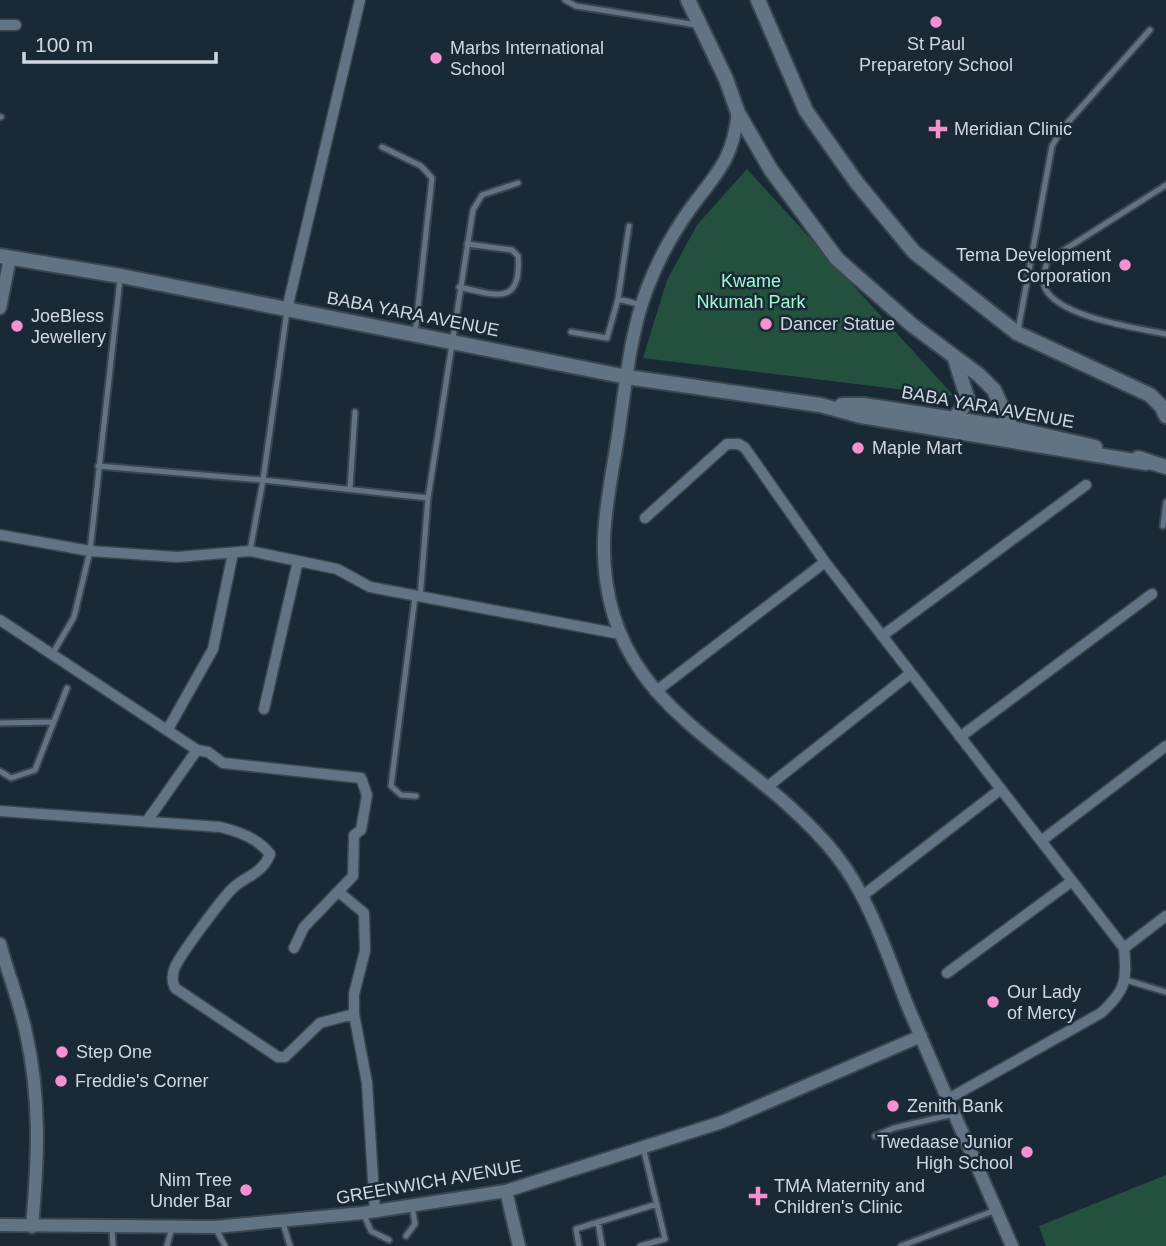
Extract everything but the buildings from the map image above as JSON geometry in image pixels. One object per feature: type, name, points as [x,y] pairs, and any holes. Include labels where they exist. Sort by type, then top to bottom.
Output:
[{"type":"main road","points":[[688,0],[738,113],[771,170],[837,259],[955,359],[979,375],[994,390],[1015,435]]},
{"type":"main road","points":[[758,0],[806,111],[857,183],[914,252],[1017,333],[1150,395],[1162,407],[1166,416]]},
{"type":"main road","name":"BABA YARA AVENUE","points":[[5,257],[121,276],[627,377],[820,405],[861,416],[1015,435],[1132,455],[1146,463],[1166,467]]},
{"type":"main road","points":[[954,419],[968,400],[955,359]]},
{"type":"main road","name":"BABA YARA AVENUE","points":[[820,405],[864,405],[954,419],[1015,435]]},
{"type":"street","points":[[287,309],[360,0]]},
{"type":"street","points":[[0,25],[16,25]]},
{"type":"street","points":[[738,113],[735,138],[725,164],[688,211],[668,244],[642,305],[627,377],[604,539],[607,584],[620,634],[636,668],[655,692],[702,738],[738,761],[767,787],[838,857],[861,897],[1012,1246]]},
{"type":"street","points":[[0,308],[5,257]]},
{"type":"street","points":[[645,518],[727,444],[739,444],[749,453],[825,562],[1124,948],[1126,980],[1116,999],[1101,1013],[948,1099]]},
{"type":"street","points":[[882,636],[1086,485]]},
{"type":"street","points":[[0,535],[90,551],[177,557],[250,551],[337,569],[360,584],[620,634]]},
{"type":"street","points":[[168,729],[214,649],[233,553]]},
{"type":"street","points":[[264,709],[298,561]]},
{"type":"street","points":[[655,692],[825,562]]},
{"type":"street","points":[[960,737],[1152,594]]},
{"type":"street","points":[[0,620],[197,750],[208,752],[223,762],[361,778],[367,795],[361,830],[354,835],[353,876],[340,893],[304,927],[294,948]]},
{"type":"street","points":[[767,787],[911,673]]},
{"type":"street","points":[[1041,841],[1166,746]]},
{"type":"street","points":[[147,821],[197,750]]},
{"type":"street","points":[[861,897],[1001,789]]},
{"type":"street","points":[[0,811],[220,827],[240,832],[262,844],[270,854],[257,874],[231,889],[188,948],[175,968],[172,982],[175,988],[278,1056],[285,1057],[320,1023],[354,1014]]},
{"type":"street","points":[[947,973],[1072,881]]},
{"type":"street","points":[[340,893],[364,913],[365,951],[354,994],[354,1014],[367,1083],[369,1212]]},
{"type":"street","points":[[1124,948],[1166,916]]},
{"type":"street","points":[[0,944],[26,1030],[36,1081],[39,1152],[32,1227]]},
{"type":"street","name":"GREENWICH AVENUE","points":[[0,1226],[215,1227],[283,1223],[506,1191],[722,1122],[921,1036]]},
{"type":"street","points":[[506,1191],[519,1246]]},
{"type":"lane","points":[[565,0],[576,6],[700,26]]},
{"type":"lane","points":[[1017,333],[1052,146],[1062,129],[1150,30]]},
{"type":"lane","points":[[382,146],[421,166],[432,178],[415,334]]},
{"type":"lane","points":[[416,796],[401,795],[391,786],[450,341],[472,210],[481,194],[518,183]]},
{"type":"lane","points":[[1031,258],[1047,261],[1166,185]]},
{"type":"lane","points":[[571,332],[607,338],[618,299],[629,226]]},
{"type":"lane","points":[[459,287],[500,296],[509,294],[515,286],[518,256],[512,250],[467,244]]},
{"type":"lane","points":[[1047,261],[1043,285],[1058,303],[1102,320],[1166,334]]},
{"type":"lane","points":[[53,653],[74,617],[90,551],[121,276]]},
{"type":"lane","points":[[618,299],[642,305]]},
{"type":"lane","points":[[250,551],[263,480],[287,309]]},
{"type":"lane","points":[[350,488],[355,412]]},
{"type":"lane","points":[[98,466],[350,488],[428,498]]},
{"type":"lane","points":[[1163,526],[1166,502]]},
{"type":"lane","points":[[0,771],[11,778],[34,770],[67,688]]},
{"type":"lane","points":[[0,723],[54,722]]},
{"type":"lane","points":[[1126,980],[1166,992]]},
{"type":"lane","points":[[875,1136],[894,1128],[954,1114]]},
{"type":"lane","points":[[640,1246],[664,1239],[643,1147]]},
{"type":"lane","points":[[579,1246],[576,1229],[657,1205]]},
{"type":"lane","points":[[406,1236],[415,1224],[412,1206]]},
{"type":"lane","points":[[901,1246],[996,1210]]},
{"type":"lane","points":[[369,1212],[370,1231],[389,1240]]},
{"type":"lane","points":[[598,1222],[602,1246]]},
{"type":"lane","points":[[283,1223],[290,1246]]},
{"type":"lane","points":[[111,1227],[113,1246]]},
{"type":"lane","points":[[167,1246],[172,1227]]},
{"type":"lane","points":[[215,1227],[225,1246]]},
{"type":"green space","name":"Kwame Nkumah Park","points":[[747,169],[954,396],[643,358],[667,280],[697,225]]},
{"type":"green space","points":[[1166,1175],[1166,1246],[1046,1246],[1039,1226]]},
{"type":"place","name":"St Paul Preparetory School","points":[[936,22]]},
{"type":"place","name":"Marbs International School","points":[[436,58]]},
{"type":"place","name":"Meridian Clinic","points":[[938,129]]},
{"type":"place","name":"Tema Development Corporation","points":[[1125,265]]},
{"type":"place","name":"Dancer Statue","points":[[766,324]]},
{"type":"place","name":"JoeBless Jewellery","points":[[17,326]]},
{"type":"place","name":"Maple Mart","points":[[858,448]]},
{"type":"place","name":"Our Lady of Mercy","points":[[993,1002]]},
{"type":"place","name":"Step One","points":[[62,1052]]},
{"type":"place","name":"Freddie's Corner","points":[[61,1081]]},
{"type":"place","name":"Zenith Bank","points":[[893,1106]]},
{"type":"place","name":"Twedaase Junior High School","points":[[1027,1152]]},
{"type":"place","name":"Nim Tree Under Bar","points":[[246,1190]]},
{"type":"place","name":"TMA Maternity and Children's Clinic","points":[[758,1196]]}]
